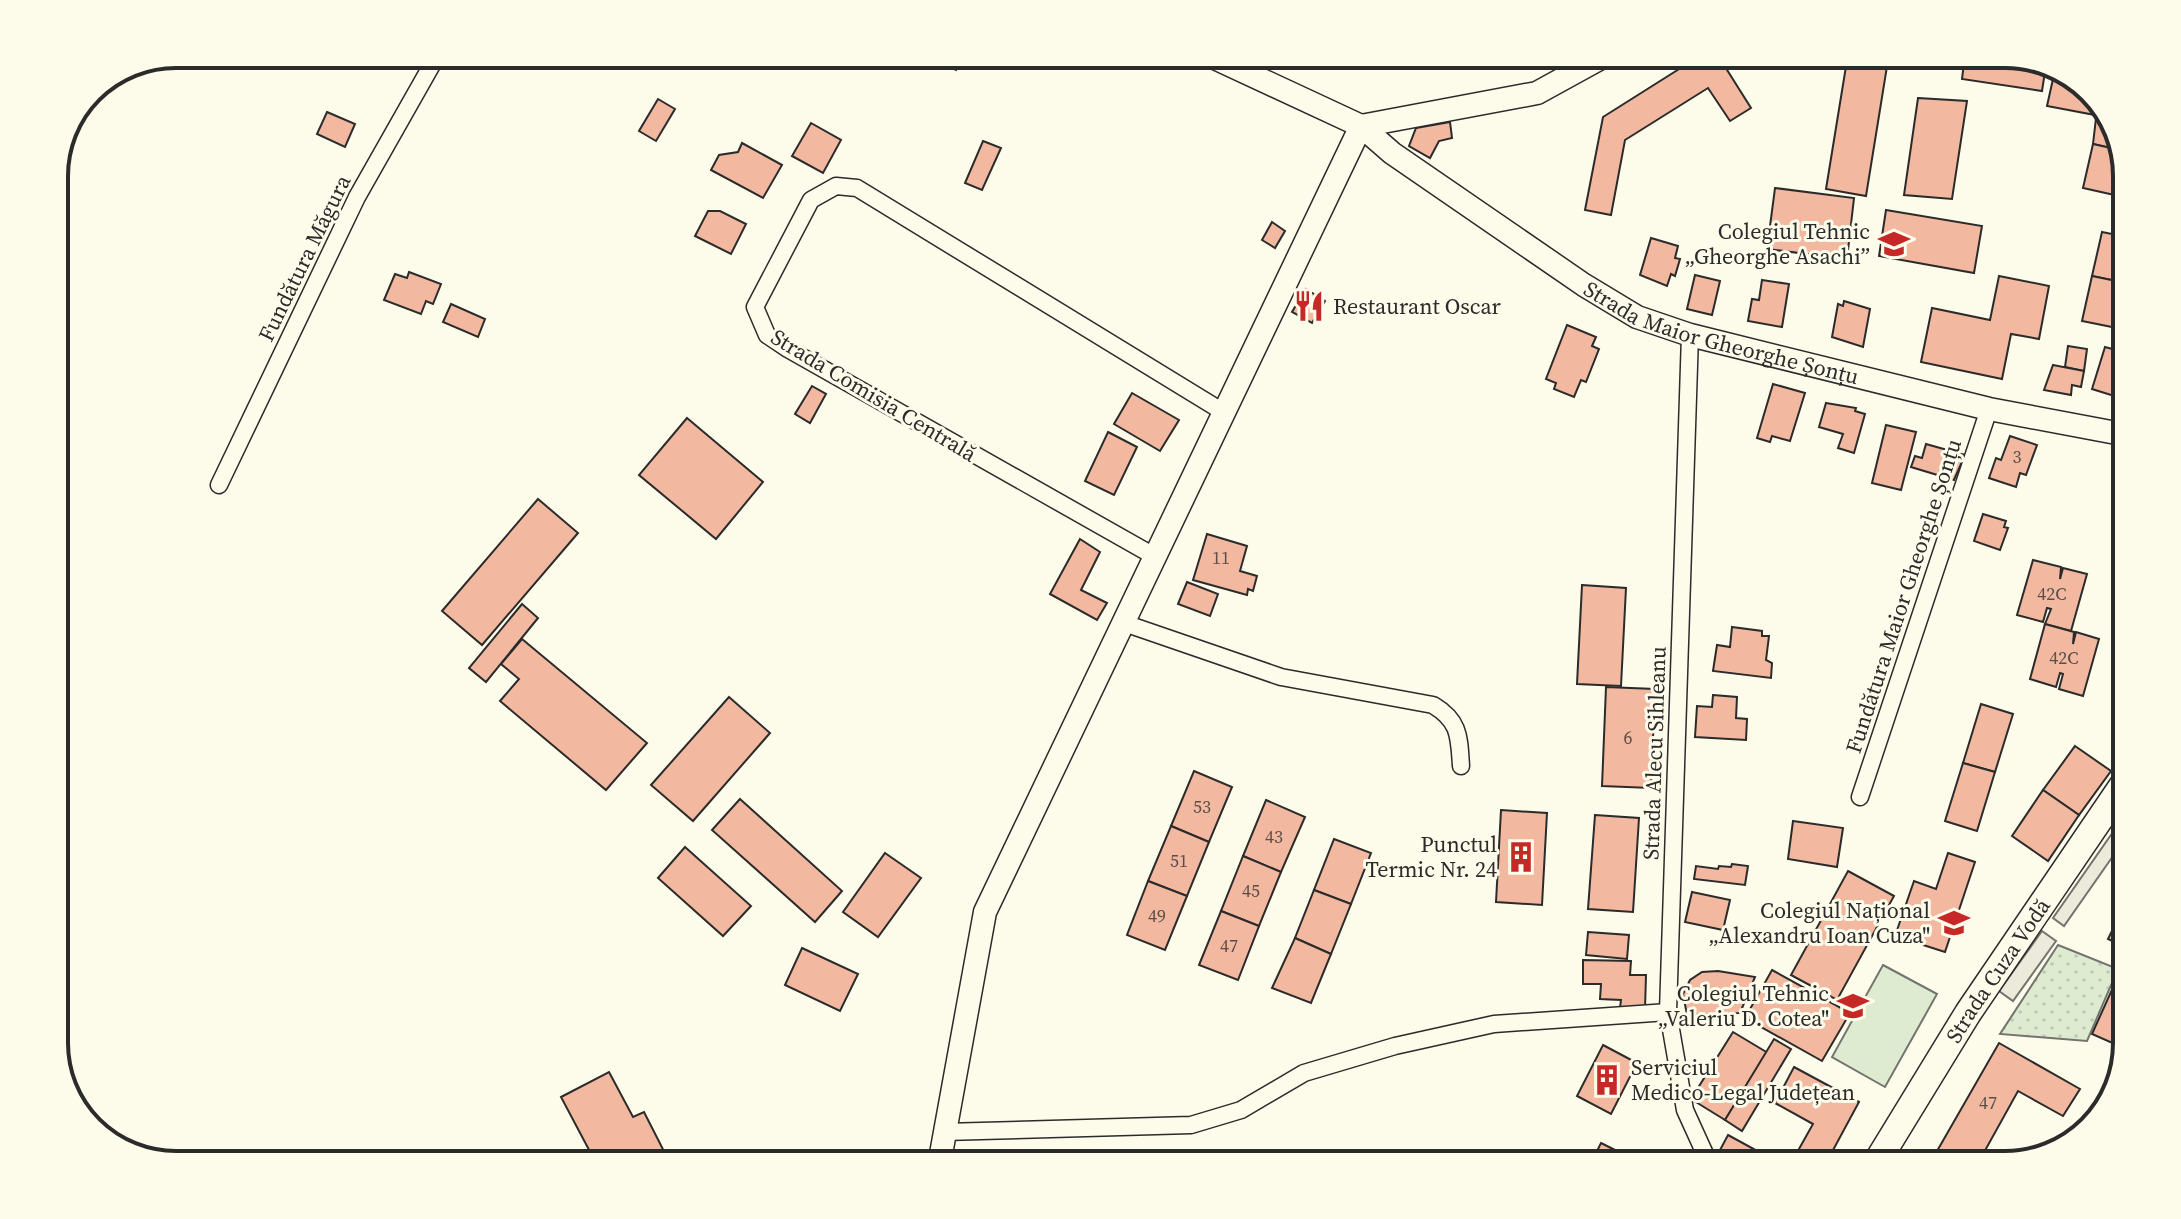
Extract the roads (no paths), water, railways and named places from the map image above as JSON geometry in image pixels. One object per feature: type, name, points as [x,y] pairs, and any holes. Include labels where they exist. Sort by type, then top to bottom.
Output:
[{"type":"main road","name":"Strada Cuza Vodă","points":[[1884,1151],[2003,960],[2113,799]]},
{"type":"street","name":"Fundătura Măgura","points":[[219,485],[357,197],[430,68]]},
{"type":"street","name":"Strada Maior Gheorghe Șonțu","points":[[1236,68],[1361,126],[1392,153],[1637,317],[1690,335],[1989,409],[2113,432]]},
{"type":"street","points":[[941,1151],[985,912],[1361,126],[1537,93],[1583,68]]},
{"type":"street","name":"Strada Comisia Centrală","points":[[1154,556],[788,349],[767,335],[755,307],[811,200],[836,186],[857,188],[1225,413]]},
{"type":"street","name":"Strada Alecu Sihleanu","points":[[1690,335],[1668,1012],[1685,1110],[1704,1151]]},
{"type":"street","name":"Fundătura Maior Gheorghe Șonțu","points":[[1860,797],[1989,409]]},
{"type":"street","points":[[1124,623],[1281,677],[1433,705],[1449,715],[1459,728],[1461,766]]},
{"type":"street","points":[[944,1132],[1191,1125],[1241,1110],[1304,1073],[1395,1046],[1494,1024],[1668,1012]]},
{"type":"place","name":"Colegiul Tehnic „Gheorghe Asachi”","points":[[1894,244]]},
{"type":"place","name":"Restaurant Oscar","points":[[1309,306]]},
{"type":"place","name":"Punctul Termic Nr. 24","points":[[1521,857]]},
{"type":"place","name":"Colegiul Național „Alexandru Ioan Cuza\"","points":[[1954,923]]},
{"type":"place","name":"Colegiul Tehnic „Valeriu D. Cotea\"","points":[[1853,1006]]},
{"type":"place","name":"Serviciul Medico-Legal Județean","points":[[1607,1080]]}]
